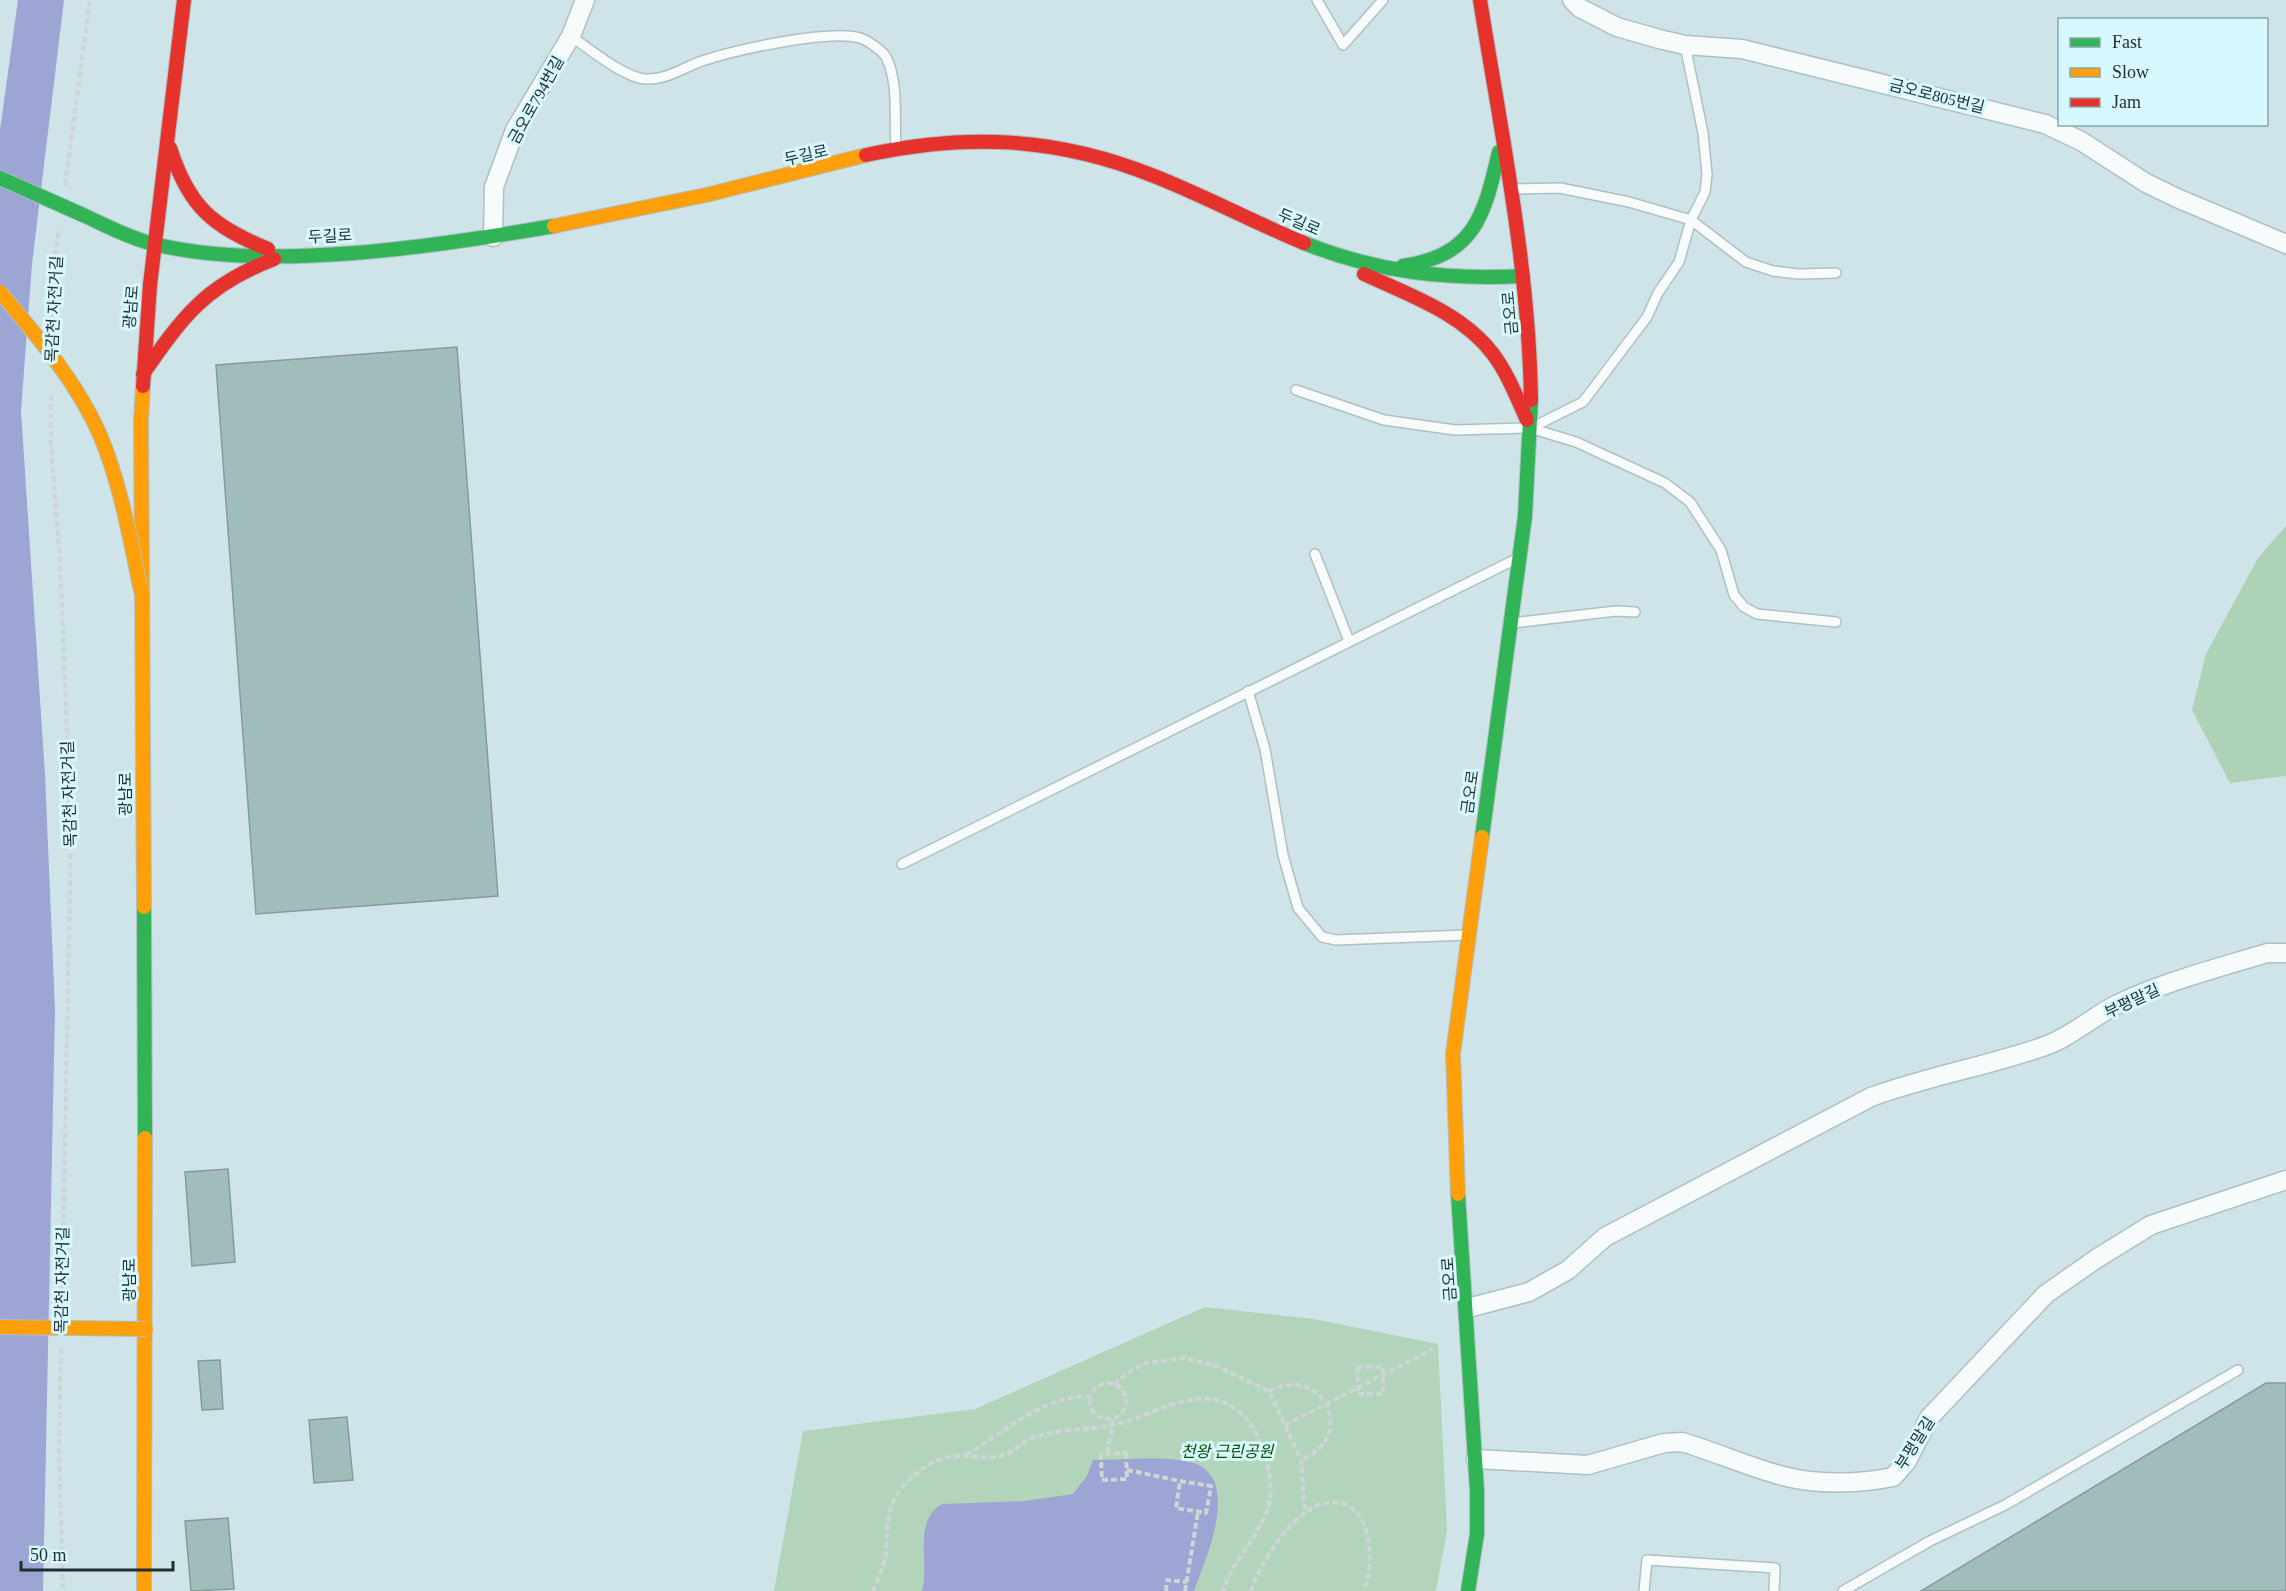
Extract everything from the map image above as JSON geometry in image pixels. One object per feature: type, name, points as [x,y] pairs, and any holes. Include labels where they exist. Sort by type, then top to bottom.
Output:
[{"type":"street","name":"광남로","points":[[144,1591],[146,1329],[139,516],[143,374],[155,245],[184,0]]},
{"type":"street","name":"금오로794번길","points":[[493,237],[494,187],[515,130],[571,36],[585,0]]},
{"type":"street","name":"금오로","points":[[1468,1591],[1477,1534],[1476,1459],[1468,1308],[1455,1138],[1453,1054],[1467,935],[1525,516],[1531,367],[1523,276],[1480,0]]},
{"type":"street","name":"금오로805번길","points":[[1572,0],[1580,8],[1617,27],[1685,45],[1753,52],[2045,124],[2081,141],[2146,183],[2176,198],[2286,244]]},
{"type":"street","name":"두길로","points":[[0,178],[155,245],[196,250],[285,255],[384,250],[539,231],[703,196],[896,150],[941,141],[982,140],[1072,150],[1156,176],[1294,239],[1374,267],[1411,275],[1444,278],[1523,276]]},
{"type":"street","points":[[1374,267],[1413,265],[1435,260],[1454,251],[1469,237],[1489,197],[1502,140]]},
{"type":"street","points":[[168,141],[186,193],[209,219],[228,232],[285,255]]},
{"type":"street","points":[[1294,239],[1427,305],[1456,321],[1478,338],[1492,353],[1507,376],[1530,428]]},
{"type":"street","points":[[143,374],[189,309],[208,292],[225,278],[285,255]]},
{"type":"street","points":[[0,292],[50,354],[93,424],[107,455],[119,496],[141,591]]},
{"type":"street","name":"부평말길","points":[[1468,1308],[1529,1292],[1568,1270],[1605,1237],[1871,1097],[1912,1082],[2046,1046],[2077,1031],[2117,1004],[2145,992],[2267,952],[2286,953]]},
{"type":"street","name":"부평말길","points":[[1476,1459],[1588,1465],[1664,1443],[1682,1442],[1782,1476],[1847,1481],[1876,1480],[1893,1476],[1907,1461],[1929,1418],[2046,1294],[2096,1258],[2151,1225],[2286,1180]]},
{"type":"street","points":[[0,1327],[146,1329]]},
{"type":"lane","points":[[1317,0],[1343,45],[1383,0]]},
{"type":"lane","points":[[571,36],[625,72],[645,80],[668,76],[699,62],[742,48],[832,37],[861,38],[885,55],[892,79],[896,150]]},
{"type":"lane","points":[[1530,428],[1583,402],[1647,317],[1658,293],[1679,262],[1691,220],[1705,192],[1707,174],[1703,133],[1685,45]]},
{"type":"lane","points":[[1510,189],[1560,188],[1629,202],[1691,220],[1746,262],[1773,271],[1798,274],[1836,273]]},
{"type":"lane","points":[[1296,390],[1358,413],[1425,428],[1455,430],[1530,428],[1576,442],[1665,483],[1690,502],[1721,550],[1734,595],[1744,607],[1757,614],[1836,622]]},
{"type":"lane","points":[[1315,554],[1349,641]]},
{"type":"lane","points":[[902,864],[1518,558]]},
{"type":"lane","points":[[1509,623],[1616,611],[1635,612]]},
{"type":"lane","points":[[1248,691],[1265,749],[1283,855],[1298,908],[1310,926],[1322,937],[1336,940],[1467,935]]},
{"type":"lane","points":[[1843,1591],[1930,1541],[2005,1505],[2238,1370]]},
{"type":"lane","points":[[1644,1591],[1647,1560],[1775,1568],[1774,1591]]},
{"type":"path","points":[[65,187],[90,0]]},
{"type":"path","name":"목감천 자전거길","points":[[51,325],[51,289],[60,221]]},
{"type":"path","name":"목감천 자전거길","points":[[51,385],[51,445],[60,561],[70,828],[62,1313]]},
{"type":"path","name":"목감천 자전거길","points":[[61,1347],[59,1450],[63,1591]]},
{"type":"path","points":[[1285,1425],[1433,1349]]},
{"type":"path","points":[[1114,1384],[1133,1369],[1146,1363],[1184,1358],[1214,1365],[1269,1391],[1301,1460],[1305,1513]]},
{"type":"path","points":[[1357,1367],[1383,1367],[1383,1394],[1358,1395],[1358,1386],[1357,1367]]},
{"type":"path","points":[[1109,1383],[1124,1391],[1126,1402],[1122,1413],[1112,1419],[1095,1414],[1090,1397],[1097,1387],[1109,1383]]},
{"type":"path","points":[[1269,1391],[1281,1385],[1294,1383],[1317,1392],[1326,1404],[1331,1420],[1326,1441],[1320,1449],[1301,1460]]},
{"type":"path","points":[[966,1456],[1048,1403],[1069,1397],[1090,1397]]},
{"type":"path","points":[[873,1591],[886,1554],[888,1514],[899,1491],[915,1475],[935,1461],[945,1457],[1004,1455],[1026,1440],[1041,1435],[1113,1426],[1177,1404],[1212,1399],[1234,1407],[1251,1424],[1263,1447],[1269,1473],[1268,1508],[1231,1571],[1223,1591]]},
{"type":"path","points":[[1108,1453],[1108,1439],[1113,1426],[1112,1419]]},
{"type":"path","points":[[1108,1453],[1126,1453],[1127,1479],[1102,1480],[1101,1454],[1108,1453]]},
{"type":"path","points":[[1127,1470],[1211,1486],[1206,1513],[1176,1508],[1180,1481]]},
{"type":"path","points":[[1251,1591],[1267,1557],[1305,1513],[1331,1503],[1347,1507],[1361,1519],[1371,1551],[1370,1574],[1364,1591]]},
{"type":"path","points":[[1185,1591],[1198,1512]]},
{"type":"path","points":[[1166,1591],[1167,1580],[1186,1582]]},
{"type":"green space","points":[[2286,526],[2286,776],[2230,783],[2192,710],[2206,654],[2258,558]]},
{"type":"green space","name":"천왕 근린공원","points":[[1205,1307],[1314,1319],[1438,1344],[1447,1530],[1436,1591],[774,1591],[803,1431],[975,1409]]},
{"type":"water","points":[[18,0],[64,0],[32,264],[21,411],[45,775],[55,1010],[43,1591],[0,1591],[0,130]]},
{"type":"water","points":[[1151,1458],[1185,1461],[1203,1468],[1214,1481],[1218,1498],[1217,1517],[1213,1538],[1194,1591],[922,1591],[927,1521],[942,1504],[1025,1501],[1073,1494],[1087,1476],[1093,1460]]},
{"type":"building","points":[[457,347],[498,896],[256,914],[216,365]]},
{"type":"building","points":[[228,1169],[235,1262],[192,1266],[185,1172]]},
{"type":"building","points":[[220,1360],[223,1409],[202,1410],[198,1361]]},
{"type":"building","points":[[2266,1383],[2286,1383],[2286,1591],[1921,1591]]},
{"type":"building","points":[[347,1417],[353,1480],[314,1483],[309,1420]]},
{"type":"building","points":[[228,1518],[234,1589],[191,1591],[185,1521]]},
{"type":"traffic: fast","points":[[1403,266],[1427,261],[1446,253],[1461,242],[1472,229],[1488,195],[1499,152]]},
{"type":"traffic: fast","points":[[0,178],[83,215]]},
{"type":"traffic: fast","points":[[83,215],[150,243],[196,252],[245,256],[298,256],[406,248],[554,226]]},
{"type":"traffic: fast","points":[[1304,243],[1358,261],[1412,272],[1466,277],[1523,276]]},
{"type":"traffic: fast","points":[[1482,837],[1525,516],[1531,400]]},
{"type":"traffic: fast","points":[[144,907],[145,1138]]},
{"type":"traffic: fast","points":[[1458,1194],[1477,1491],[1477,1534],[1468,1591]]},
{"type":"traffic: slow","points":[[554,226],[706,195],[866,155]]},
{"type":"traffic: slow","points":[[0,292],[68,378],[91,415],[107,454],[119,493],[141,591]]},
{"type":"traffic: slow","points":[[143,386],[141,421],[144,907]]},
{"type":"traffic: slow","points":[[1458,1194],[1453,1054],[1482,837]]},
{"type":"traffic: slow","points":[[144,1591],[145,1138]]},
{"type":"traffic: slow","points":[[0,1327],[146,1329]]},
{"type":"traffic: jam","points":[[143,386],[150,285],[184,0]]},
{"type":"traffic: jam","points":[[1480,0],[1520,249],[1531,400]]},
{"type":"traffic: jam","points":[[866,155],[903,148],[976,142],[1047,146],[1082,153],[1154,176],[1304,243]]},
{"type":"traffic: jam","points":[[170,148],[185,185],[205,212],[232,232],[268,249]]},
{"type":"traffic: jam","points":[[143,374],[171,335],[198,305],[230,280],[274,259]]},
{"type":"traffic: jam","points":[[1364,274],[1434,306],[1466,327],[1493,354],[1512,386],[1527,420]]}]
